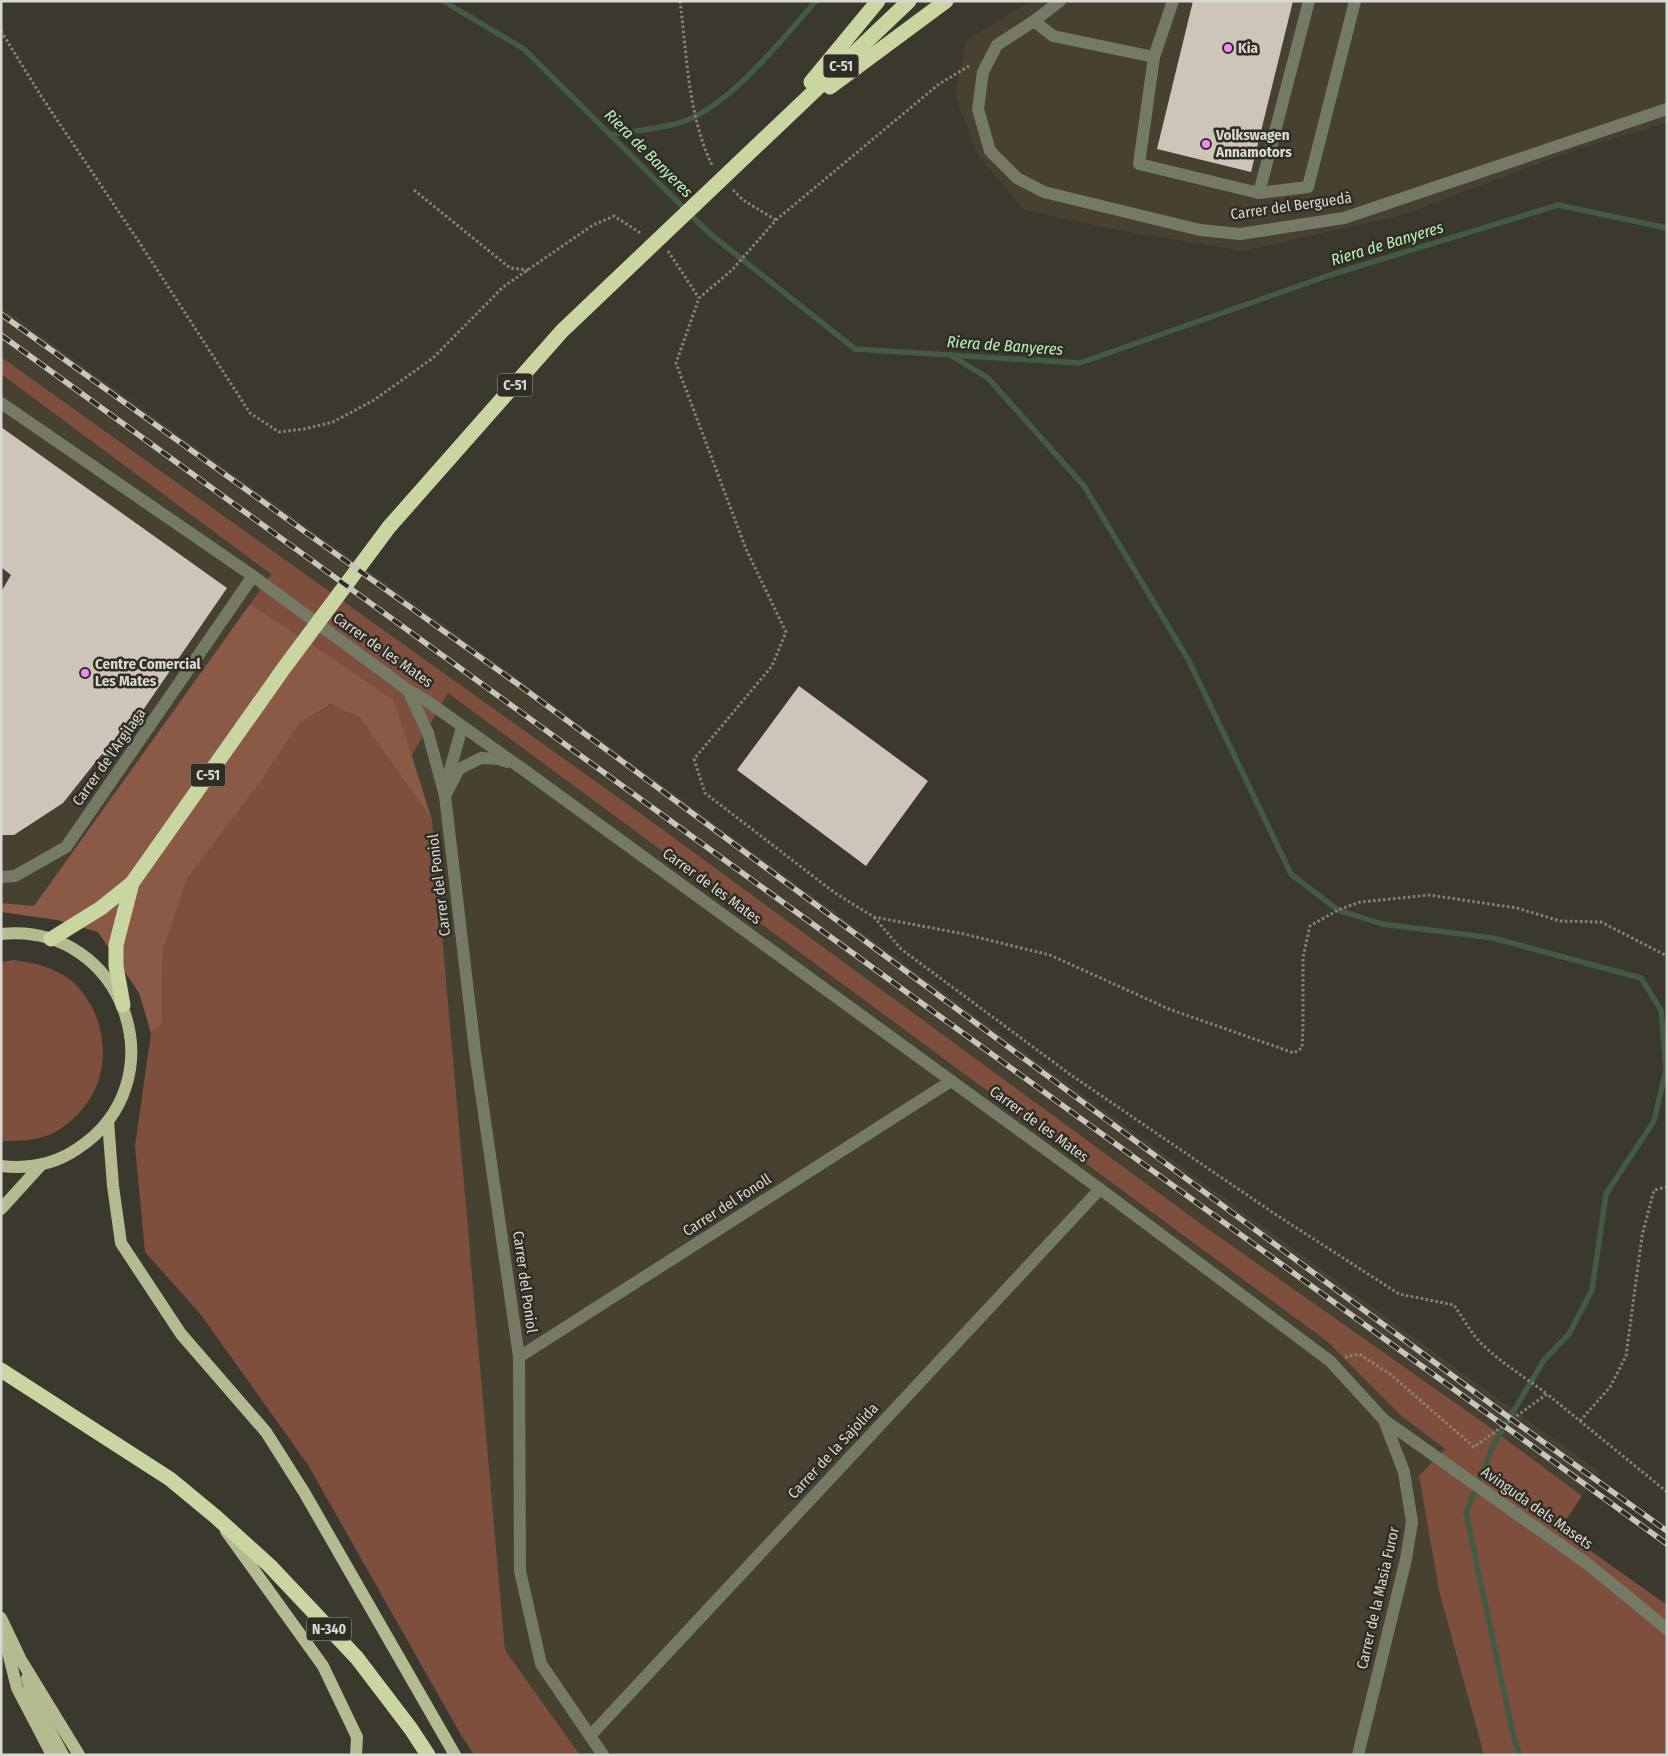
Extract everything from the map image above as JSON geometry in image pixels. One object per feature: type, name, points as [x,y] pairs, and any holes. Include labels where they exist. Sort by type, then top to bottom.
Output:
[{"type":"highway","name":"C-51","points":[[773,130],[878,1]]},
{"type":"highway","name":"C-51","points":[[51,939],[101,908],[132,883],[284,668],[389,526],[562,331],[646,243],[737,164],[909,1]]},
{"type":"highway","points":[[773,130],[946,1]]},
{"type":"highway","name":"C-51","points":[[123,1005],[116,966],[116,945],[132,883]]},
{"type":"highway","name":"N-340","points":[[5,1371],[170,1479],[216,1516],[270,1566],[357,1658],[411,1729],[428,1755]]},
{"type":"main road","points":[[1,934],[24,933],[51,939],[66,945],[94,964],[115,990],[123,1005],[129,1021],[132,1038],[131,1065],[125,1090],[118,1106],[98,1133],[86,1144],[58,1159],[27,1167],[1,1166]]},
{"type":"main road","points":[[108,1121],[113,1186],[121,1243],[181,1334],[266,1432],[304,1492],[455,1755]]},
{"type":"main road","points":[[1,1209],[42,1164]]},
{"type":"main road","points":[[216,1516],[323,1666],[356,1738],[356,1755]]},
{"type":"main road","points":[[1,1618],[21,1660],[79,1755]]},
{"type":"main road","points":[[1,1623],[17,1688],[52,1755]]},
{"type":"main road","points":[[21,1660],[33,1698],[63,1755]]},
{"type":"street","name":"Carrer del Berguedà","points":[[1060,1],[998,45],[983,72],[978,109],[990,151],[1017,178],[1044,192],[1200,230],[1240,234],[1344,218],[1667,109]]},
{"type":"street","points":[[1173,1],[1154,57],[1139,164],[1259,193],[1308,187],[1355,1]]},
{"type":"street","points":[[1259,193],[1309,1]]},
{"type":"street","points":[[1034,21],[1053,36],[1154,57]]},
{"type":"street","name":"Carrer de les Mates","points":[[1,402],[253,576],[408,690],[427,701],[524,770],[952,1080],[1330,1361],[1384,1420]]},
{"type":"street","name":"Carrer de l'Argilaga","points":[[1,877],[15,876],[66,847],[253,576]]},
{"type":"street","name":"Carrer del Poniol","points":[[408,690],[428,733],[445,796],[475,1051],[519,1357],[520,1571],[541,1664],[603,1755]]},
{"type":"street","name":"Carrer del Poniol","points":[[445,796],[448,773],[462,727]]},
{"type":"street","points":[[445,796],[459,769],[481,758],[499,759],[524,770]]},
{"type":"street","name":"Carrer del Fonoll","points":[[519,1357],[952,1080]]},
{"type":"street","name":"Carrer de la Sajolida","points":[[590,1736],[1100,1189]]},
{"type":"street","name":"Avinguda dels Masets","points":[[1384,1420],[1589,1565],[1667,1629]]},
{"type":"street","name":"Carrer de la Masia Furor","points":[[1358,1755],[1406,1559],[1412,1522],[1404,1472],[1384,1420]]},
{"type":"path","points":[[680,1],[691,96],[698,125]]},
{"type":"path","points":[[1,31],[41,96],[250,413],[279,432],[304,430],[333,422],[374,400],[433,358],[503,287],[593,225],[614,216],[646,243]]},
{"type":"path","points":[[970,66],[939,84],[776,220],[732,270],[698,298],[676,363],[746,549],[786,632],[772,666],[694,759],[705,793],[835,893],[874,917],[901,949],[1071,1075],[1275,1214],[1399,1294],[1454,1305],[1478,1340],[1510,1369],[1532,1382],[1667,1492]]},
{"type":"path","points":[[414,190],[510,268],[529,270]]},
{"type":"path","points":[[667,250],[698,298]]},
{"type":"path","points":[[874,917],[964,934],[1050,955],[1169,1009],[1294,1053],[1302,1048],[1303,957],[1310,926],[1338,910],[1360,902],[1429,895],[1517,908],[1560,921],[1601,922],[1667,956]]},
{"type":"path","points":[[1580,1421],[1610,1387],[1626,1356],[1642,1236],[1654,1190],[1667,1187]]},
{"type":"path","points":[[1330,1361],[1359,1354],[1390,1374],[1474,1447],[1547,1394]]},
{"type":"shaded area","points":[[1030,1],[1667,1],[1667,123],[1578,149],[1403,215],[1243,251],[1122,231],[1024,210],[977,154],[955,94],[966,41]]},
{"type":"shaded area","points":[[1,307],[450,629],[1600,1472],[1582,1496],[1484,1423],[1204,1226],[647,818],[1,357]]},
{"type":"shaded area","points":[[1,357],[647,818],[1204,1226],[1484,1423],[1582,1496],[1560,1529],[1667,1605],[1667,1755],[1484,1755],[1439,1591],[1419,1476],[1445,1449],[1400,1415],[1328,1342],[448,693],[411,757],[394,700],[250,604],[271,574],[1,374]]},
{"type":"shaded area","name":"Centre Comercial Les Mates","points":[[1,374],[271,574],[34,906],[1,903]]},
{"type":"shaded area","points":[[250,604],[394,700],[432,820],[359,717],[331,704],[299,724],[260,783],[187,879],[163,951],[162,1023],[151,1033],[139,993],[98,932],[57,920],[1,912],[1,903],[34,906]]},
{"type":"shaded area","points":[[448,693],[1328,1342],[1400,1415],[1446,1450],[1419,1476],[1439,1591],[1484,1755],[580,1755],[505,1650],[432,820],[411,757]]},
{"type":"shaded area","points":[[332,704],[359,717],[432,820],[505,1650],[580,1755],[474,1755],[308,1465],[201,1315],[145,1252],[135,1146],[151,1033],[162,1022],[163,951],[187,879],[260,783],[299,724]]},
{"type":"shaded area","points":[[14,960],[36,964],[56,971],[72,981],[86,997],[94,1011],[100,1028],[103,1045],[102,1062],[99,1078],[93,1093],[72,1120],[57,1131],[44,1137],[1,1141],[1,962]]},
{"type":"building","points":[[1193,1],[1293,1],[1251,172],[1157,149]]},
{"type":"building","name":"Centre Comercial Les Mates","points":[[1,427],[227,588],[110,758],[102,754],[63,803],[14,835],[1,835],[1,592],[11,575],[1,567]]},
{"type":"building","points":[[799,686],[928,781],[866,866],[737,770]]},
{"type":"waterway","name":"Riera de Banyeres","points":[[443,1],[524,49],[709,233],[855,349],[1080,363],[1330,275],[1558,205],[1667,228]]},
{"type":"waterway","points":[[611,135],[679,123],[698,115],[735,88],[753,71],[816,1]]},
{"type":"waterway","points":[[950,355],[988,378],[1084,486],[1189,661],[1291,874],[1338,910],[1382,924],[1493,938],[1641,978],[1661,1010],[1666,1070],[1654,1121],[1606,1194],[1592,1290],[1569,1334],[1544,1360],[1494,1444],[1466,1513],[1514,1739],[1520,1755]]},
{"type":"railway","points":[[1,314],[519,685],[1503,1413],[1667,1531]]},
{"type":"railway","points":[[1,335],[1667,1544]]},
{"type":"place","name":"Kia","points":[[1228,48]]},
{"type":"place","name":"Volkswagen Annamotors","points":[[1206,144]]},
{"type":"place","name":"Centre Comercial Les Mates","points":[[85,673]]}]
